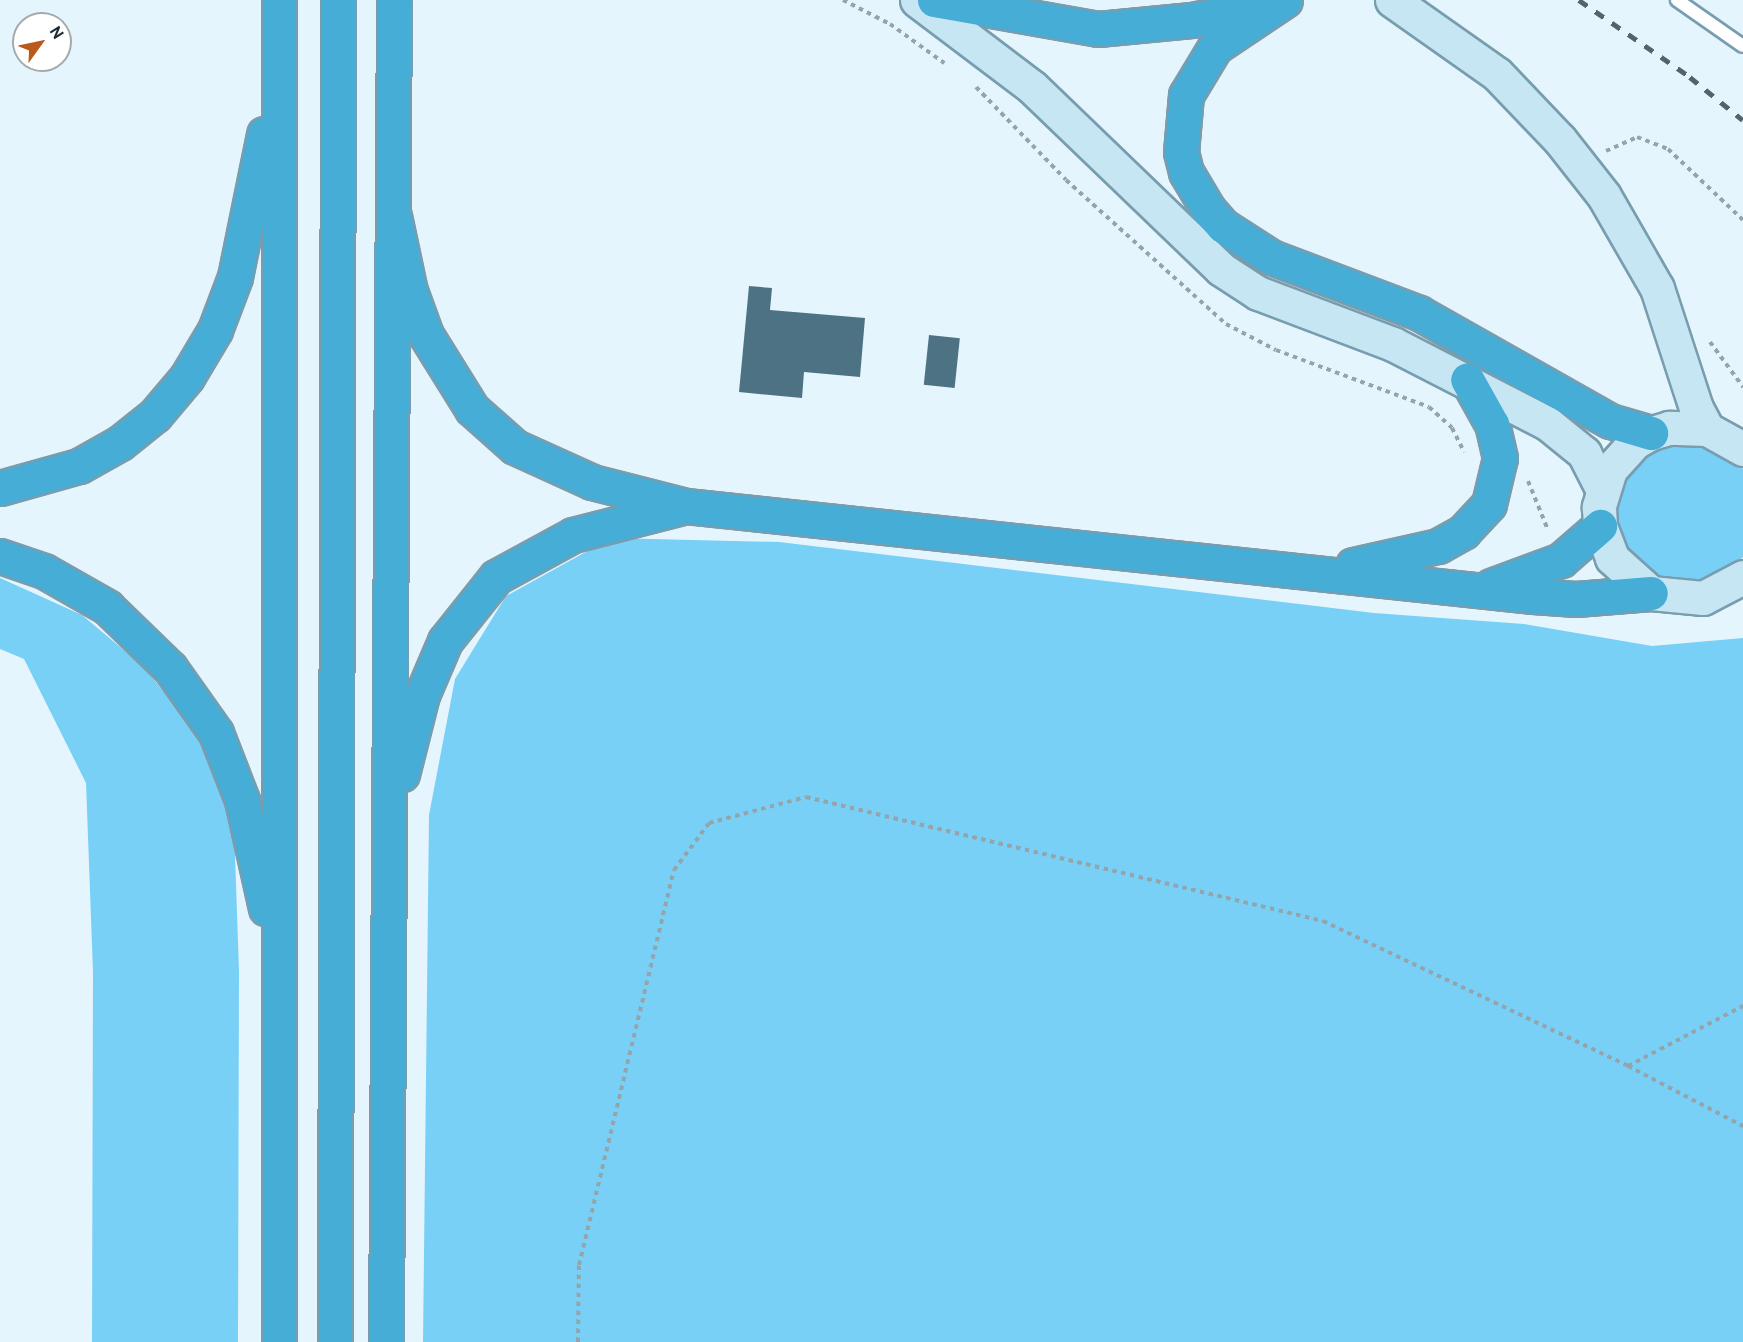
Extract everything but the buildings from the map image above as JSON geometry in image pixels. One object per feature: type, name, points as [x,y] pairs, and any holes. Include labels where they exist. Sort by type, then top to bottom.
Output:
[{"type":"highway","points":[[279,0],[281,982],[279,1342]]},
{"type":"highway","points":[[335,1342],[338,0]]},
{"type":"highway","points":[[386,1342],[394,0]]},
{"type":"highway","points":[[934,0],[1098,29],[1192,20],[1285,0]]},
{"type":"highway","points":[[1285,0],[1215,47],[1186,95],[1181,152],[1186,172],[1208,209],[1223,226],[1271,257],[1419,313],[1611,421],[1651,433]]},
{"type":"highway","points":[[0,488],[79,466],[120,443],[155,415],[187,377],[215,330],[236,277],[279,55]]},
{"type":"highway","points":[[394,216],[410,291],[426,335],[458,390],[491,428],[565,472],[686,506],[1576,599],[1651,593]]},
{"type":"highway","points":[[1313,573],[1438,546],[1463,532],[1482,514],[1497,484],[1500,458],[1492,424],[1467,379]]},
{"type":"highway","points":[[389,825],[422,695],[445,641],[496,577],[548,545],[686,506]]},
{"type":"highway","points":[[1483,588],[1519,579],[1561,560],[1600,526]]},
{"type":"highway","points":[[0,556],[44,571],[107,607],[170,668],[216,733],[242,800],[281,982]]},
{"type":"main road","points":[[917,0],[1032,87],[1221,269],[1258,293],[1393,344],[1467,379],[1570,439],[1584,453],[1602,488]]},
{"type":"main road","points":[[1392,0],[1497,74],[1560,140],[1605,196],[1657,288],[1692,398],[1707,429]]},
{"type":"main road","points":[[1743,449],[1707,429],[1669,428],[1651,433],[1620,455],[1602,488],[1600,526],[1612,558],[1651,593],[1703,598],[1743,577]]},
{"type":"lane","points":[[1677,0],[1743,46]]},
{"type":"path","points":[[1604,152],[1637,137],[1668,149],[1743,220]]},
{"type":"path","points":[[578,1342],[579,1265],[674,870],[709,822],[806,797],[1323,921],[1628,1066],[1743,1126]]},
{"type":"path","points":[[1628,1066],[1743,1006]]},
{"type":"shaded area","points":[[1699,441],[1731,456],[1743,469],[1743,557],[1732,569],[1703,584],[1654,579],[1628,558],[1614,526],[1616,491],[1634,461],[1664,443]]},
{"type":"shaded area","points":[[611,538],[779,542],[1374,613],[1524,624],[1652,646],[1743,638],[1743,1342],[423,1342],[429,815],[455,679],[506,596]]},
{"type":"shaded area","points":[[0,578],[82,615],[144,667],[209,749],[234,826],[239,971],[238,1342],[92,1342],[93,972],[86,783],[24,659],[0,649]]},
{"type":"railway","points":[[1579,0],[1690,77],[1743,120]]}]
